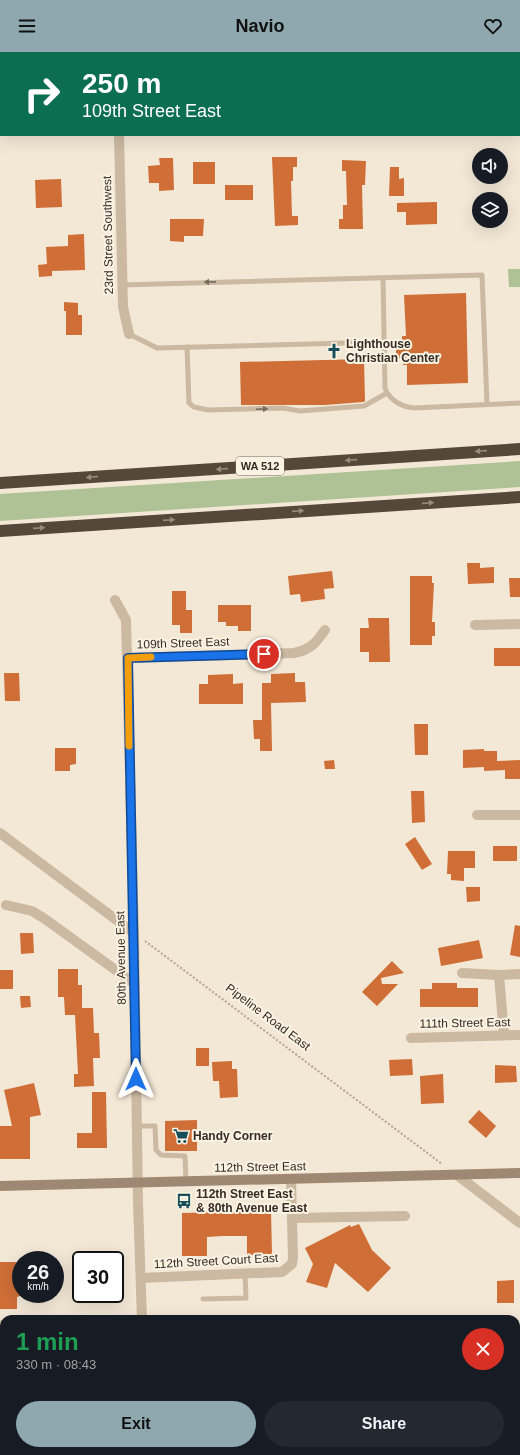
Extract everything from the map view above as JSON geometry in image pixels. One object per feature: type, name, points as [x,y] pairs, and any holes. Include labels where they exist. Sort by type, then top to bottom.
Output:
[{"type":"highway","name":"WA 512","points":[[0,483],[520,449]]},
{"type":"highway","points":[[0,531],[520,497]]},
{"type":"main road","name":"112th Street East","points":[[0,1186],[520,1173]]},
{"type":"street","name":"23rd Street Southwest","points":[[119,136],[123,307],[129,334]]},
{"type":"street","name":"80th Avenue East","points":[[114,600],[126,620],[128,658],[135,984],[137,1183],[142,1315]]},
{"type":"street","points":[[475,625],[520,624]]},
{"type":"street","name":"109th Street East","points":[[128,658],[294,653],[305,651],[313,646],[325,630]]},
{"type":"street","points":[[477,815],[520,815]]},
{"type":"street","points":[[0,833],[134,933]]},
{"type":"street","points":[[6,905],[32,911],[135,984]]},
{"type":"street","points":[[462,973],[499,975],[520,974]]},
{"type":"street","points":[[499,975],[504,1035]]},
{"type":"street","name":"111th Street East","points":[[411,1038],[520,1035]]},
{"type":"street","points":[[456,1175],[520,1223]]},
{"type":"street","name":"112th Street Court East","points":[[141,1278],[282,1272],[292,1264],[293,1258],[291,1179]]},
{"type":"street","points":[[292,1218],[405,1216]]},
{"type":"lane","points":[[122,285],[482,275],[487,404]]},
{"type":"lane","points":[[383,278],[384,342],[387,393],[393,400],[409,407],[520,403]]},
{"type":"lane","points":[[129,334],[157,348],[384,342]]},
{"type":"lane","points":[[187,347],[189,403],[194,407],[208,410],[283,408],[300,411],[361,407],[387,393]]},
{"type":"lane","points":[[136,1126],[156,1126],[156,1150],[161,1155],[185,1156],[186,1182]]},
{"type":"lane","points":[[204,1299],[246,1298],[245,1274]]},
{"type":"path","name":"Pipeline Road East","points":[[134,933],[456,1175]]},
{"type":"green space","points":[[508,269],[520,269],[520,287],[509,287]]},
{"type":"green space","points":[[520,461],[520,487],[0,521],[0,494]]},
{"type":"building","points":[[272,157],[297,157],[297,167],[293,167],[293,181],[291,181],[292,216],[298,216],[298,225],[275,226]]},
{"type":"building","points":[[159,158],[173,158],[174,190],[159,191],[159,183],[149,183],[148,166],[160,165]]},
{"type":"building","points":[[342,160],[366,161],[365,185],[362,185],[363,229],[339,229],[339,219],[343,219],[343,205],[347,205],[346,171],[342,171]]},
{"type":"building","points":[[193,162],[215,162],[215,184],[193,184]]},
{"type":"building","points":[[390,167],[399,167],[399,179],[404,178],[404,196],[389,196]]},
{"type":"building","points":[[61,179],[62,207],[36,208],[35,180]]},
{"type":"building","points":[[225,185],[253,185],[253,200],[225,200]]},
{"type":"building","points":[[437,202],[437,224],[406,225],[406,212],[397,212],[397,203]]},
{"type":"building","points":[[170,219],[204,219],[203,236],[184,236],[184,242],[170,241]]},
{"type":"building","points":[[84,234],[85,270],[52,271],[52,276],[39,277],[38,265],[47,264],[46,247],[68,246],[68,235]]},
{"type":"building","points":[[466,293],[468,383],[407,385],[407,365],[403,365],[403,358],[396,359],[396,343],[402,343],[402,336],[406,336],[404,295]]},
{"type":"building","points":[[64,302],[78,303],[78,315],[82,315],[82,335],[66,335],[66,311],[64,311]]},
{"type":"building","points":[[364,359],[365,401],[363,402],[325,405],[241,405],[240,362]]},
{"type":"building","points":[[467,563],[480,563],[480,568],[494,567],[494,583],[468,584]]},
{"type":"building","points":[[332,571],[334,588],[324,589],[325,599],[301,602],[300,594],[290,595],[288,576]]},
{"type":"building","points":[[410,576],[432,576],[432,583],[434,583],[432,622],[435,622],[435,636],[432,636],[432,645],[410,645]]},
{"type":"building","points":[[509,578],[520,578],[520,597],[510,597]]},
{"type":"building","points":[[172,591],[186,591],[186,610],[192,610],[192,633],[180,633],[180,625],[172,625]]},
{"type":"building","points":[[218,605],[251,605],[251,631],[238,631],[238,626],[226,626],[226,622],[218,622]]},
{"type":"building","points":[[368,618],[389,618],[390,662],[369,662],[369,652],[360,652],[360,628],[369,628]]},
{"type":"building","points":[[494,648],[520,648],[520,666],[494,666]]},
{"type":"building","points":[[4,673],[19,673],[20,701],[5,701]]},
{"type":"building","points":[[295,673],[295,682],[305,682],[306,702],[271,703],[272,751],[260,751],[260,739],[254,739],[253,720],[262,720],[262,683],[271,683],[271,674]]},
{"type":"building","points":[[233,674],[233,684],[243,683],[243,704],[199,704],[199,684],[208,684],[208,675]]},
{"type":"building","points":[[414,724],[428,724],[428,755],[415,755]]},
{"type":"building","points":[[55,748],[76,748],[76,764],[70,765],[70,771],[55,771]]},
{"type":"building","points":[[484,749],[484,751],[497,751],[497,761],[520,760],[520,779],[505,779],[505,770],[484,771],[484,767],[463,768],[463,750]]},
{"type":"building","points":[[334,760],[335,769],[325,769],[324,761]]},
{"type":"building","points":[[411,791],[424,791],[425,822],[412,823]]},
{"type":"building","points":[[415,837],[432,864],[422,870],[405,844]]},
{"type":"building","points":[[493,846],[517,846],[517,861],[493,861]]},
{"type":"building","points":[[448,851],[475,851],[475,868],[464,868],[464,881],[451,880],[451,874],[447,874]]},
{"type":"building","points":[[466,887],[480,887],[480,901],[467,902]]},
{"type":"building","points":[[515,925],[520,926],[520,957],[510,955]]},
{"type":"building","points":[[20,933],[33,933],[34,953],[21,954]]},
{"type":"building","points":[[479,940],[483,958],[441,966],[438,948]]},
{"type":"building","points":[[392,961],[404,973],[381,978],[382,984],[398,984],[377,1006],[362,992]]},
{"type":"building","points":[[58,969],[78,969],[78,985],[82,985],[82,1008],[93,1008],[94,1033],[99,1033],[100,1058],[93,1058],[94,1086],[74,1087],[74,1074],[78,1074],[75,1015],[65,1015],[64,997],[58,997]]},
{"type":"building","points":[[0,970],[13,970],[13,989],[0,989]]},
{"type":"building","points":[[432,983],[457,983],[457,988],[478,988],[478,1007],[420,1007],[420,989],[432,989]]},
{"type":"building","points":[[20,996],[30,996],[31,1007],[21,1008]]},
{"type":"building","points":[[196,1048],[209,1048],[209,1066],[196,1066]]},
{"type":"building","points":[[412,1059],[413,1075],[390,1076],[389,1060]]},
{"type":"building","points":[[232,1061],[232,1069],[237,1069],[238,1097],[220,1098],[219,1081],[213,1081],[212,1062]]},
{"type":"building","points":[[495,1065],[516,1066],[517,1082],[495,1083]]},
{"type":"building","points":[[443,1074],[444,1103],[421,1104],[420,1076]]},
{"type":"building","points":[[34,1083],[41,1115],[30,1117],[30,1159],[0,1159],[0,1126],[12,1126],[4,1090]]},
{"type":"building","points":[[92,1092],[106,1092],[107,1148],[77,1148],[77,1133],[92,1133]]},
{"type":"building","points":[[479,1110],[496,1126],[486,1138],[468,1122]]},
{"type":"building","name":"Handy Corner","points":[[197,1120],[197,1151],[165,1151],[165,1121]]},
{"type":"building","points":[[271,1211],[272,1254],[247,1255],[247,1236],[223,1236],[207,1237],[207,1256],[182,1256],[182,1213]]},
{"type":"building","points":[[359,1224],[372,1250],[391,1268],[368,1292],[335,1263],[327,1288],[306,1282],[313,1264],[305,1248],[350,1225],[351,1227]]},
{"type":"building","points":[[0,1262],[12,1262],[12,1303],[17,1303],[17,1309],[0,1309]]},
{"type":"building","points":[[514,1280],[514,1303],[497,1303],[497,1281]]},
{"type":"slow traffic","points":[[129,746],[128,658],[151,657]]},
{"type":"place","name":"Lighthouse Christian Center","points":[[334,351]]},
{"type":"place","name":"Handy Corner","points":[[181,1136]]},
{"type":"place","name":"112th Street East & 80th Avenue East","points":[[184,1201]]},
{"type":"route","points":[[136,1079],[128,658],[264,654]]}]
